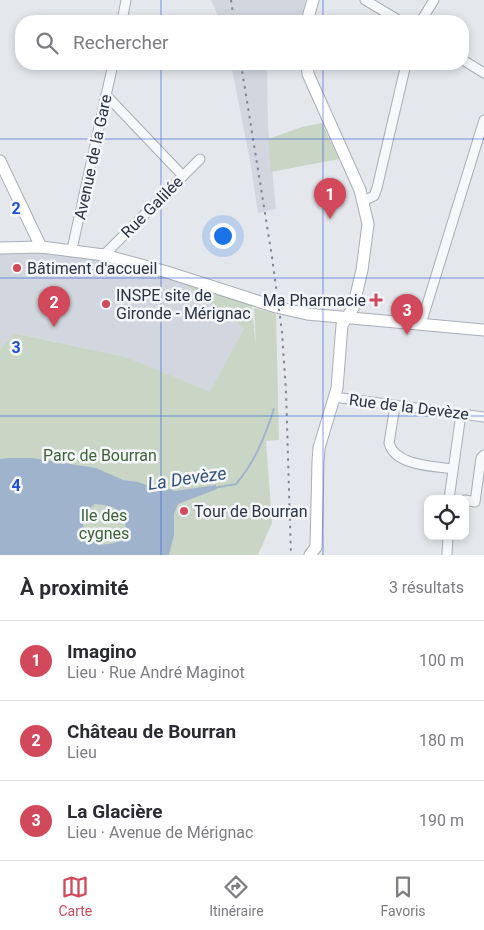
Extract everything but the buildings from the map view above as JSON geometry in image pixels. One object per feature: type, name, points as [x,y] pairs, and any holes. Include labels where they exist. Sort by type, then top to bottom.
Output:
[{"type":"street","points":[[123,15],[126,0]]},
{"type":"street","points":[[308,15],[314,0]]},
{"type":"street","points":[[365,0],[390,15]]},
{"type":"street","points":[[425,15],[434,0]]},
{"type":"street","points":[[469,64],[484,73]]},
{"type":"street","name":"Avenue de la Gare","points":[[72,249],[112,70]]},
{"type":"street","points":[[307,70],[351,167],[363,201],[368,224],[362,270],[353,308],[342,324],[338,379],[318,455],[316,554]]},
{"type":"street","points":[[363,201],[374,196],[377,188],[405,70]]},
{"type":"street","points":[[106,95],[183,176]]},
{"type":"street","points":[[421,324],[484,120]]},
{"type":"street","name":"Rue Galilée","points":[[104,255],[200,159]]},
{"type":"street","points":[[0,162],[41,247]]},
{"type":"street","points":[[0,248],[41,247],[72,249],[104,255],[307,314],[484,330]]},
{"type":"street","name":"Rue de la Devèze","points":[[334,397],[484,417]]},
{"type":"street","points":[[395,406],[389,443],[390,448],[408,462],[453,469]]},
{"type":"street","points":[[452,495],[453,469],[462,414]]},
{"type":"street","points":[[469,501],[475,502],[481,458],[484,455]]},
{"type":"street","points":[[447,555],[448,540]]},
{"type":"shaded area","points":[[211,0],[306,0],[302,15],[217,15]]},
{"type":"shaded area","points":[[232,70],[267,70],[268,129],[276,209],[258,213]]},
{"type":"shaded area","name":"INSPE site de Gironde - Mérignac","points":[[42,253],[98,259],[180,281],[244,328],[210,393],[126,357],[15,333],[0,349],[0,254]]},
{"type":"green space","points":[[322,123],[339,159],[271,172],[268,139],[302,127]]},
{"type":"green space","name":"Parc de Bourran","points":[[180,281],[251,302],[256,345],[254,308],[276,314],[279,440],[266,441],[272,523],[258,555],[0,555],[0,349],[14,333],[126,357],[210,392],[244,328]]},
{"type":"water","points":[[32,458],[96,468],[123,480],[138,482],[161,490],[171,489],[175,491],[216,485],[217,489],[178,504],[174,514],[174,535],[169,555],[0,555],[0,459]],"holes":[[[95,504],[116,509],[124,521],[126,528],[115,543],[99,545],[89,535],[83,525],[83,520],[88,510]]]},
{"type":"waterway","name":"La Devèze","points":[[214,488],[236,484],[243,476],[259,448],[274,409]]},
{"type":"railway","points":[[231,0],[233,15]]},
{"type":"railway","points":[[242,70],[282,332],[286,392],[291,555]]},
{"type":"place","name":"Imagino","points":[[330,219]]},
{"type":"place","name":"Bâtiment d'accueil","points":[[17,268]]},
{"type":"place","name":"Ma Pharmacie","points":[[376,300]]},
{"type":"place","name":"INSPE site de Gironde - Mérignac","points":[[106,304]]},
{"type":"place","name":"Château de Bourran","points":[[54,327]]},
{"type":"place","name":"La Glacière","points":[[407,335]]},
{"type":"place","name":"Tour de Bourran","points":[[184,511]]},
{"type":"park label","name":"Ile des cygnes","points":[[104,524]]}]
